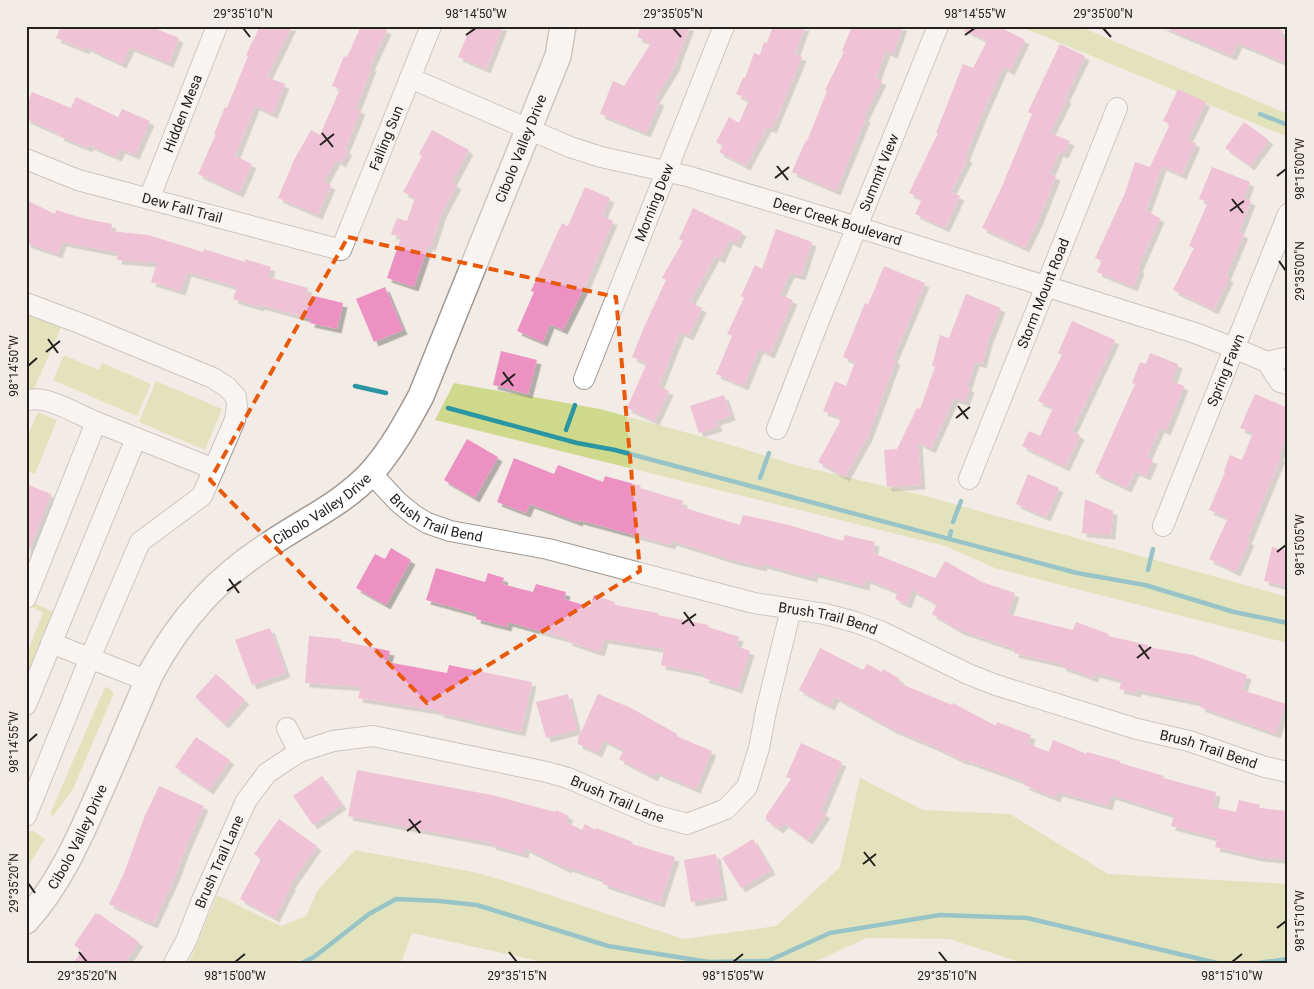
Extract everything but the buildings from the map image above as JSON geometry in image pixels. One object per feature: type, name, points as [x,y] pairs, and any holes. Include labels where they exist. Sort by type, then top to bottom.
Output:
[{"type":"main road","name":"Cibolo Valley Drive","points":[[26,922],[57,881],[76,848],[148,681],[166,646],[186,618],[213,589],[256,553],[334,504],[371,473],[391,448],[421,396],[558,56],[563,26]]},
{"type":"main road","name":"Cibolo Valley Drive","points":[[558,56],[578,26]]},
{"type":"street","name":"Hidden Mesa","points":[[149,199],[217,26]]},
{"type":"street","name":"Falling Sun","points":[[341,250],[431,26]]},
{"type":"street","name":"Morning Dew","points":[[584,379],[724,26]]},
{"type":"street","name":"Summit View","points":[[777,429],[938,26]]},
{"type":"street","name":"Deer Creek Boulevard","points":[[410,78],[570,147],[696,179],[857,227],[1046,286],[1234,348],[1267,362]]},
{"type":"street","name":"Storm Mount Road","points":[[969,479],[1117,108]]},
{"type":"street","name":"Dew Fall Trail","points":[[26,159],[78,180],[341,250]]},
{"type":"street","name":"Spring Fawn","points":[[1163,526],[1288,214]]},
{"type":"street","points":[[26,303],[214,378],[227,387],[236,397],[237,406],[235,420],[202,496],[140,542],[90,658],[26,816]]},
{"type":"street","points":[[1288,359],[1284,358],[1267,362],[1280,382],[1288,384]]},
{"type":"street","points":[[26,401],[32,398],[47,401],[214,469]]},
{"type":"street","points":[[26,598],[96,422]]},
{"type":"street","points":[[26,705],[136,438]]},
{"type":"street","name":"Brush Trail Bend","points":[[371,473],[398,502],[414,515],[427,523],[442,528],[548,549],[754,603],[825,614],[873,629],[968,674],[1031,697],[1137,729],[1189,741],[1265,767],[1288,772]]},
{"type":"street","name":"Brush Trail Lane","points":[[174,963],[186,941],[246,801],[267,773],[299,752],[333,741],[373,736],[547,772],[568,778],[654,815],[687,824],[726,809],[747,787],[759,748],[791,609]]},
{"type":"street","points":[[51,643],[148,681]]},
{"type":"street","points":[[287,728],[299,752]]},
{"type":"highlighted area","points":[[348,237],[616,297],[640,571],[427,703],[210,480]]},
{"type":"green space","points":[[1019,26],[1078,26],[1288,114],[1288,137]]},
{"type":"green space","points":[[26,313],[61,328],[34,389],[26,391]]},
{"type":"green space","points":[[64,355],[99,370],[102,363],[151,384],[137,416],[53,380]]},
{"type":"green space","points":[[156,381],[222,409],[205,450],[139,422]]},
{"type":"green space","points":[[454,383],[600,409],[721,442],[795,465],[918,494],[1288,597],[1288,643],[995,568],[945,546],[435,420]]},
{"type":"green space","points":[[38,412],[57,420],[35,474],[26,471],[26,439]]},
{"type":"green space","points":[[34,603],[55,613],[31,674],[26,673],[26,655],[43,613],[32,607]]},
{"type":"green space","points":[[105,687],[114,693],[73,789],[53,816],[50,814]]},
{"type":"green space","points":[[860,778],[923,810],[1010,814],[1108,874],[1288,884],[1288,963],[1023,963],[949,939],[867,938],[812,963],[547,963],[412,933],[401,963],[189,963],[217,895],[281,926],[306,916],[318,890],[355,850],[478,873],[684,939],[776,926],[840,867]]},
{"type":"green space","points":[[32,830],[45,839],[26,869],[26,831],[30,832]]},
{"type":"waterway","points":[[1260,114],[1288,125]]},
{"type":"waterway","points":[[355,386],[386,393]]},
{"type":"waterway","points":[[566,430],[575,405]]},
{"type":"waterway","points":[[448,408],[577,443],[615,450],[1077,573],[1145,585],[1234,612],[1288,623]]},
{"type":"waterway","points":[[760,478],[769,453]]},
{"type":"waterway","points":[[953,522],[961,501]]},
{"type":"waterway","points":[[949,539],[951,531]]},
{"type":"waterway","points":[[1148,570],[1153,549]]},
{"type":"waterway","points":[[302,963],[314,957],[369,914],[396,899],[477,905],[608,946],[709,962],[768,961],[830,933],[940,915],[1027,918],[1217,963]]},
{"type":"waterway","points":[[1258,963],[1288,959]]}]
